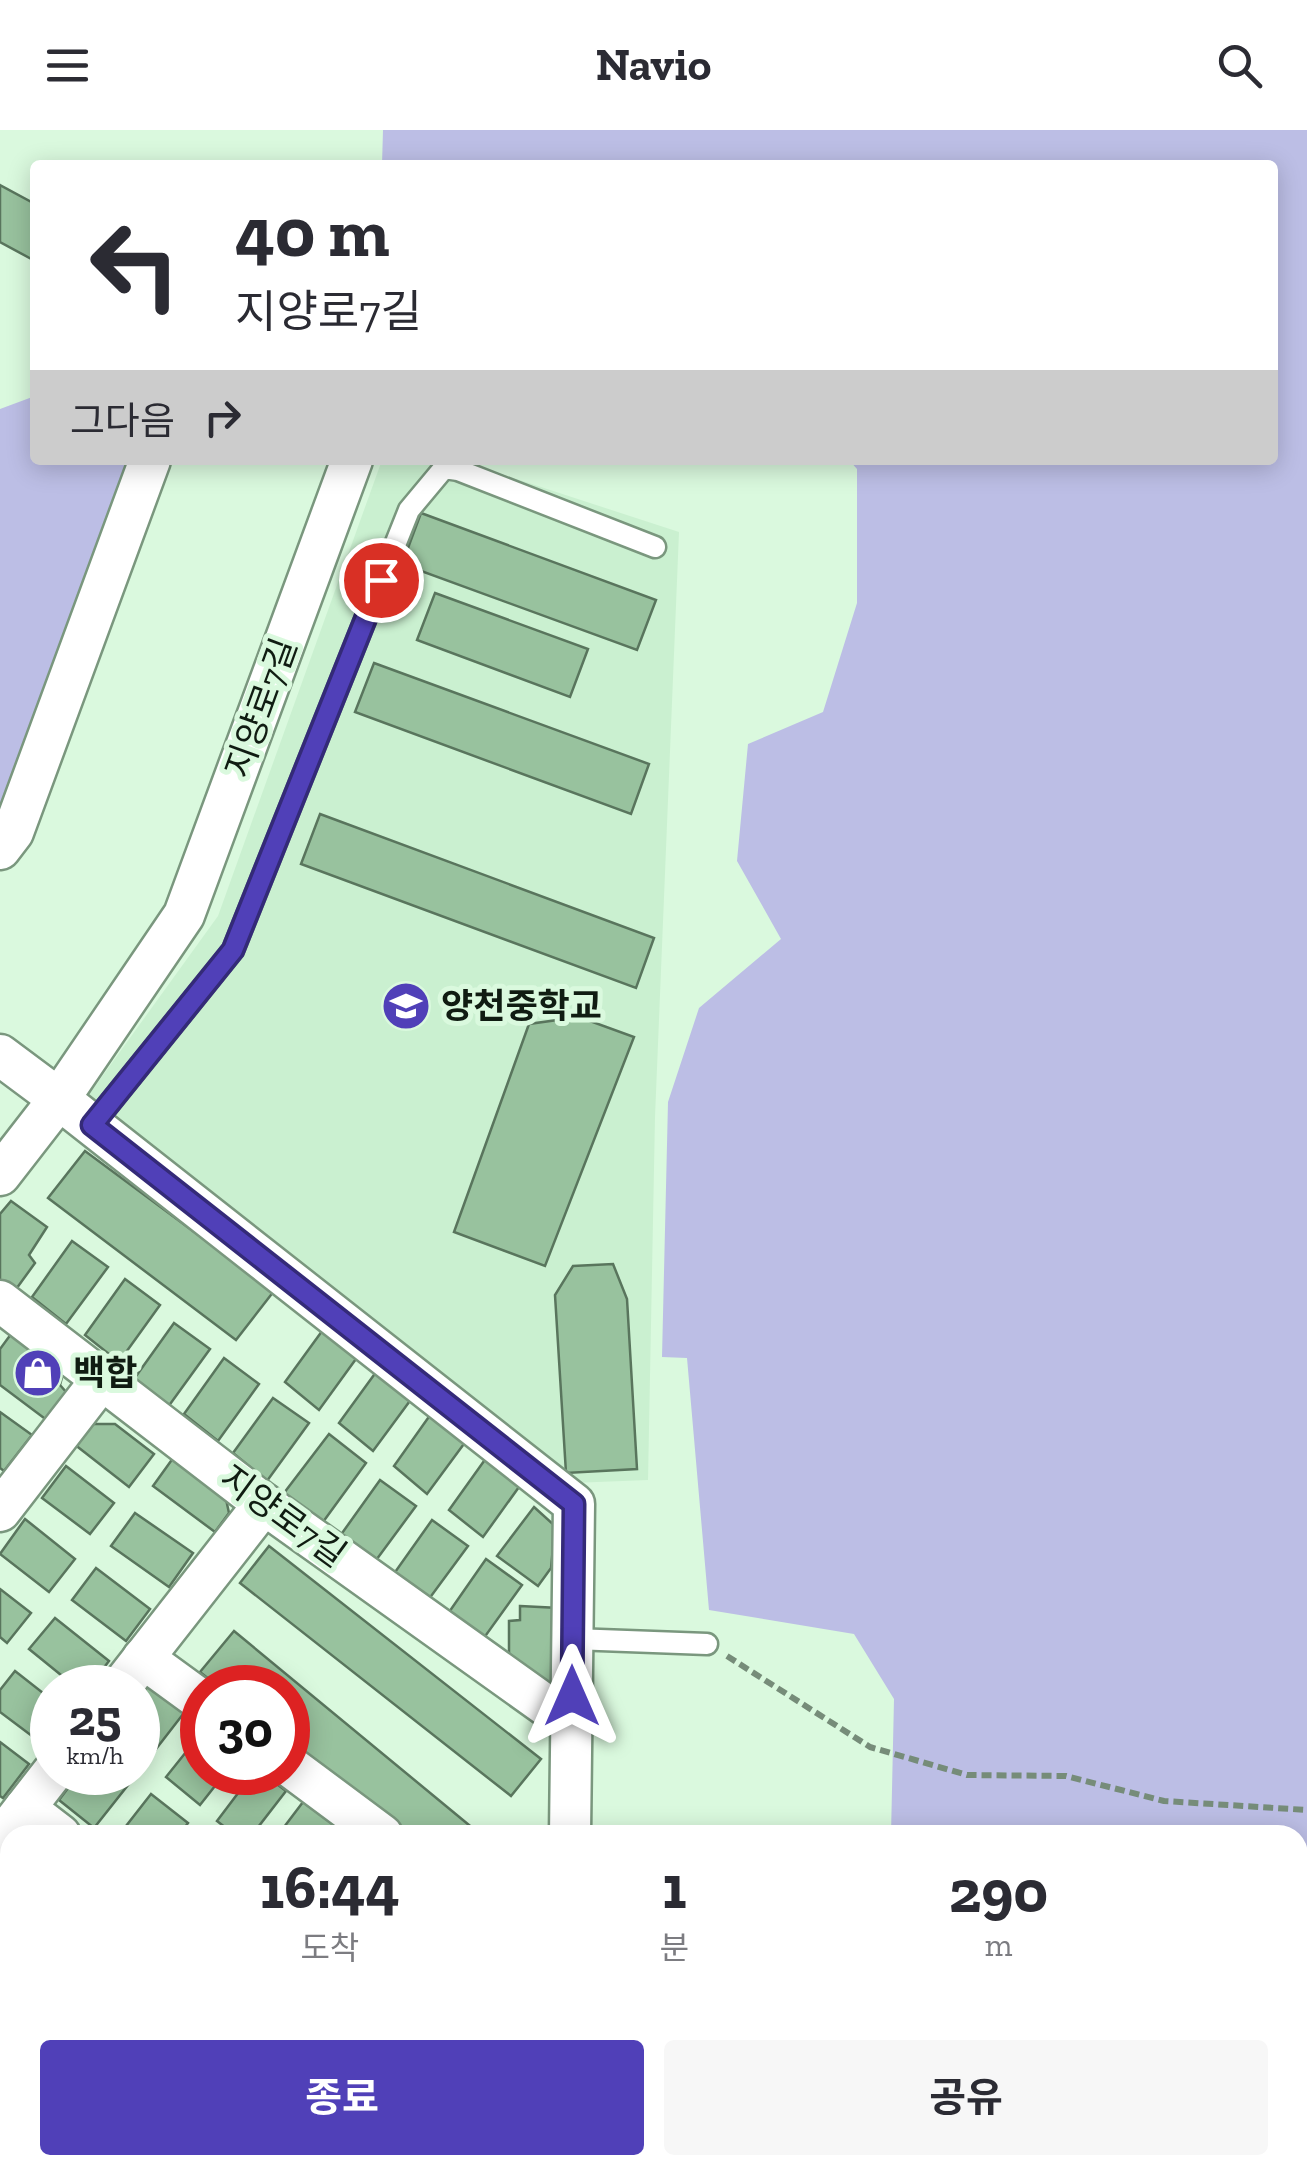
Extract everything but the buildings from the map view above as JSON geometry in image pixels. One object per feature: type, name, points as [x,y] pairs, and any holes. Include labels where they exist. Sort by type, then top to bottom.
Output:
[{"type":"street","points":[[0,850],[13,832],[148,465]]},
{"type":"street","name":"지양로7길","points":[[0,1175],[58,1099],[184,916],[350,465]]},
{"type":"street","points":[[0,1056],[574,1504],[570,1825]]},
{"type":"street","name":"지양로7길","points":[[0,1301],[264,1504],[572,1724]]},
{"type":"street","points":[[0,1511],[102,1379]]},
{"type":"street","points":[[138,1665],[264,1504]]},
{"type":"street","points":[[310,1781],[369,1825]]},
{"type":"street","points":[[12,1825],[35,1795]]},
{"type":"street","points":[[25,1808],[47,1825]]},
{"type":"lane","points":[[92,1125],[233,950],[409,510],[434,476],[444,468],[458,470],[655,547]]},
{"type":"lane","points":[[572,1639],[707,1644]]},
{"type":"path","points":[[707,1644],[870,1747],[967,1775],[1066,1776],[1164,1801],[1307,1810]]},
{"type":"shaded area","points":[[383,130],[1307,130],[1307,1825],[891,1825],[894,1699],[854,1634],[709,1610],[687,1358],[662,1357],[668,1102],[699,1008],[781,939],[737,861],[748,744],[823,712],[857,603],[857,469],[853,465],[1278,465],[1278,160],[382,160]]},
{"type":"shaded area","points":[[30,398],[30,465],[126,465],[0,820],[0,409]]},
{"type":"shaded area","name":"양천중학교","points":[[380,465],[473,465],[679,532],[655,1117],[648,1480],[572,1483],[88,1096],[218,916]]},
{"type":"place","name":"양천중학교","points":[[406,1006]]},
{"type":"place","name":"백합","points":[[38,1373]]},
{"type":"route","points":[[381,580],[233,950],[92,1125],[574,1504],[572,1696]]}]
